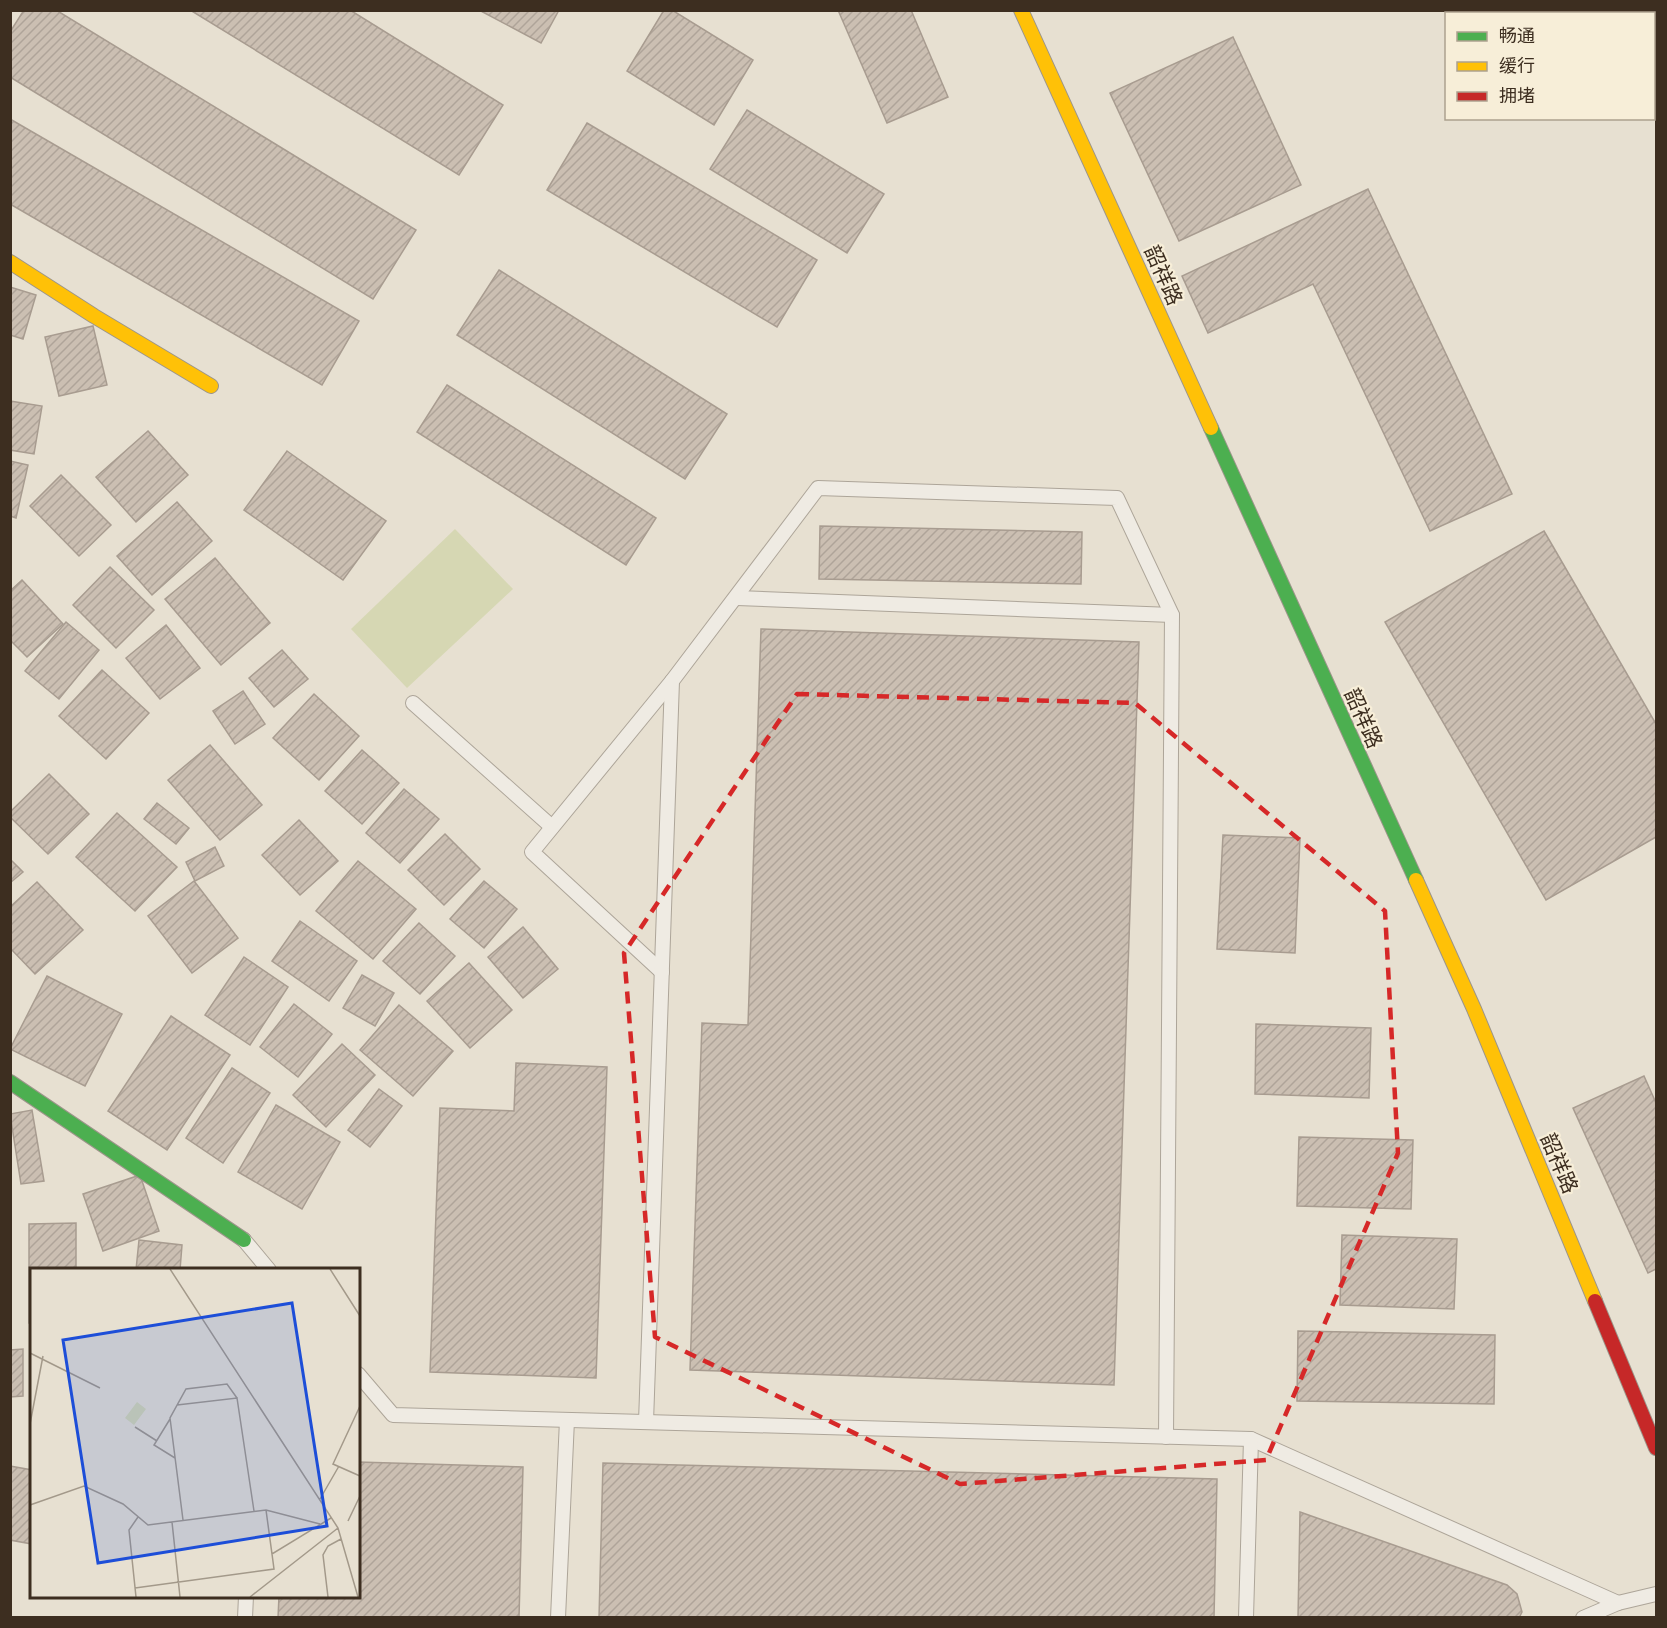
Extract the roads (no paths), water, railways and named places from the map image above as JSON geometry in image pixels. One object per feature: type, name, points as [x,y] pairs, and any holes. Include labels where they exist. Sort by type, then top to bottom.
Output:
[{"type":"street","name":"韶祥路","points":[[1021,10],[1474,1009],[1651,1420],[1656,1448]]},
{"type":"street","points":[[10,262],[94,316],[211,386]]},
{"type":"street","points":[[10,1083],[244,1240]]},
{"type":"lane","points":[[662,972],[532,852],[672,681],[818,488],[1117,498],[1172,615],[1166,1437]]},
{"type":"lane","points":[[737,598],[1172,615]]},
{"type":"lane","points":[[646,1422],[672,681]]},
{"type":"lane","points":[[413,703],[552,827]]},
{"type":"lane","points":[[244,1240],[268,1268]]},
{"type":"lane","points":[[360,1376],[393,1414],[1251,1439],[1618,1603]]},
{"type":"lane","points":[[558,1617],[567,1420]]},
{"type":"lane","points":[[1246,1617],[1251,1439]]},
{"type":"lane","points":[[1583,1617],[1618,1603],[1656,1594]]},
{"type":"lane","points":[[245,1617],[246,1598]]}]
